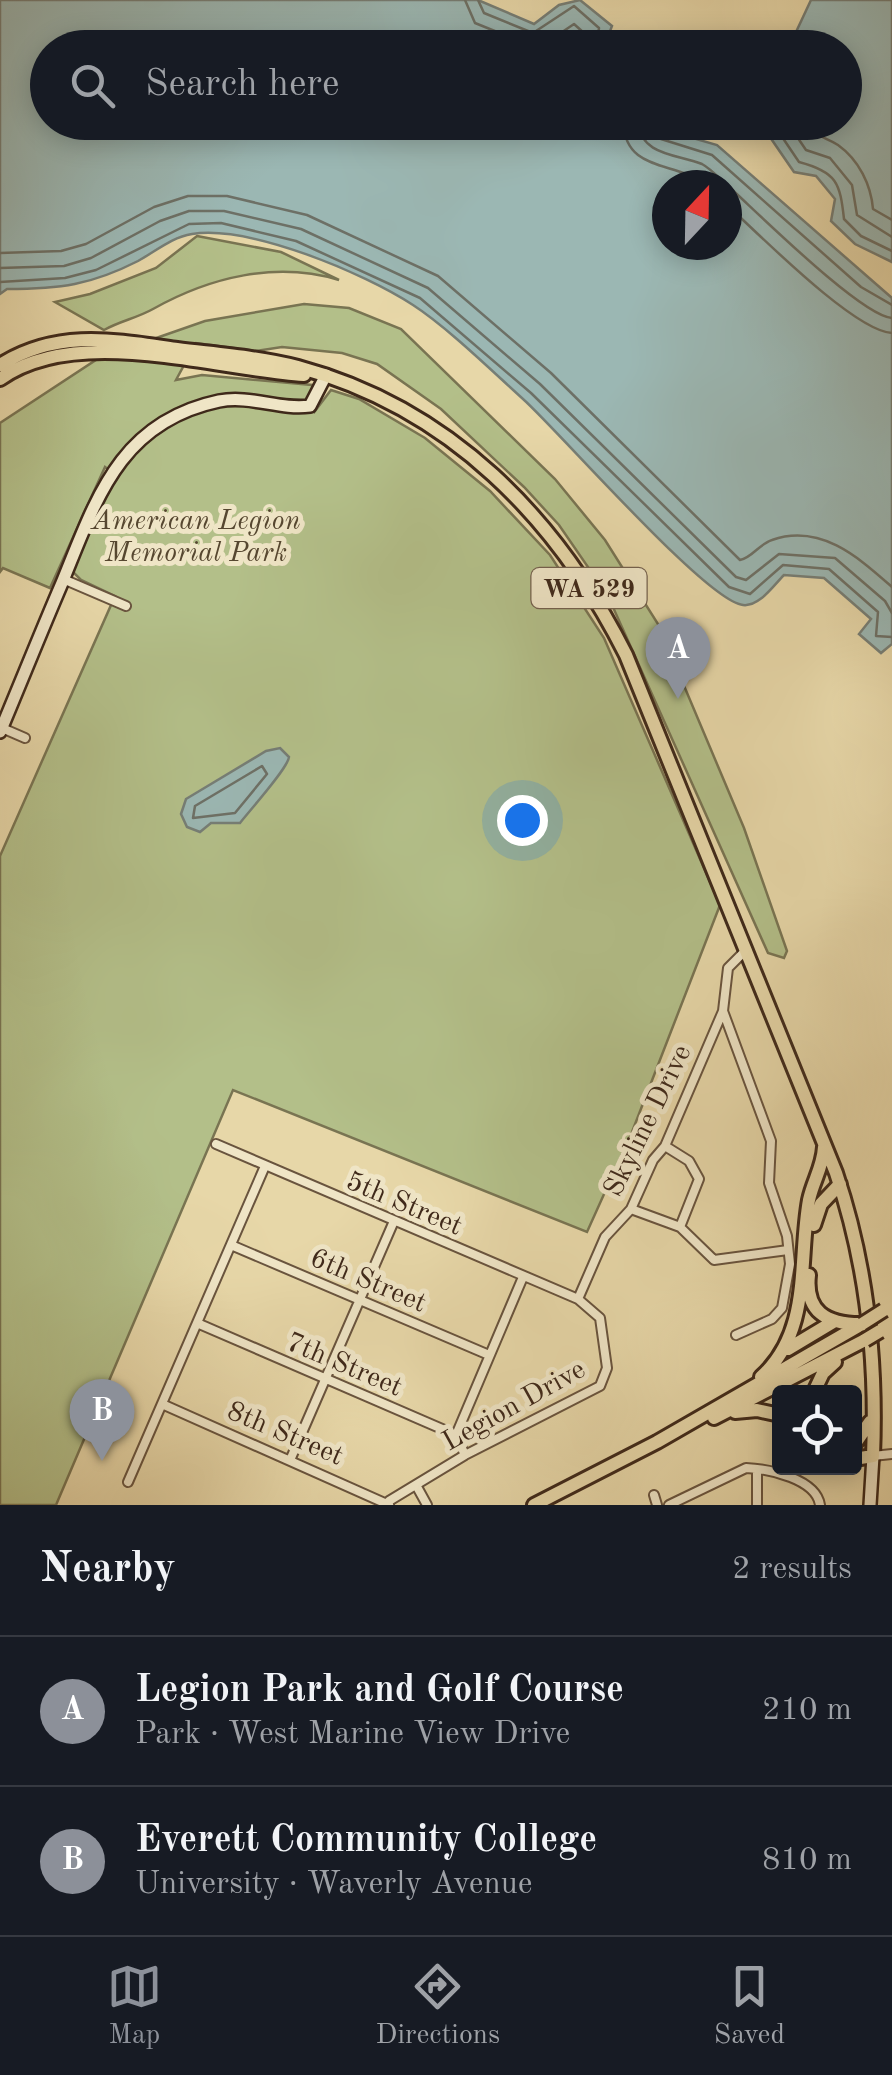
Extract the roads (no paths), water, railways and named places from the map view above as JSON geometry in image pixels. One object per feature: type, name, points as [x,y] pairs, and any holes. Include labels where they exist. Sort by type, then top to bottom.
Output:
[{"type":"main road","name":"WA 529","points":[[0,365],[48,343],[81,338],[326,376],[381,396],[461,446],[528,506],[555,539],[586,582],[626,655],[730,903],[840,1184],[852,1222],[871,1327],[873,1456]]},
{"type":"main road","name":"WA 529","points":[[0,379],[28,362],[78,350],[207,359]]},
{"type":"main road","points":[[1,730],[100,488],[118,462],[144,437],[182,414],[214,402],[260,398],[310,406],[326,376]]},
{"type":"main road","points":[[786,1350],[797,1314],[809,1200],[822,1167],[824,1140]]},
{"type":"main road","points":[[809,1200],[818,1186],[840,1184]]},
{"type":"main road","points":[[840,1184],[814,1218],[809,1296],[817,1312],[833,1322],[862,1324]]},
{"type":"main road","points":[[814,1218],[831,1209],[852,1222]]},
{"type":"main road","points":[[534,1505],[657,1442],[888,1307]]},
{"type":"main road","points":[[742,1393],[786,1350],[833,1322]]},
{"type":"main road","points":[[657,1442],[704,1423],[886,1327]]},
{"type":"main road","points":[[817,1385],[831,1365],[865,1340]]},
{"type":"main road","points":[[704,1423],[772,1405]]},
{"type":"main road","points":[[757,1410],[772,1413]]},
{"type":"main road","points":[[862,1439],[875,1410]]},
{"type":"main road","points":[[862,1451],[873,1456]]},
{"type":"main road","points":[[862,1458],[873,1456]]},
{"type":"main road","points":[[870,1505],[873,1456]]},
{"type":"street","points":[[63,579],[126,606]]},
{"type":"street","points":[[1,730],[25,738]]},
{"type":"street","name":"Skyline Drive","points":[[578,1299],[605,1237],[631,1208],[653,1160],[665,1146],[722,1011],[731,960],[748,948]]},
{"type":"street","points":[[722,1011],[771,1141],[769,1182],[790,1264],[782,1308],[772,1320],[736,1334]]},
{"type":"street","name":"5th Street","points":[[216,1144],[578,1299]]},
{"type":"street","points":[[665,1146],[689,1160],[699,1180],[680,1228]]},
{"type":"street","points":[[128,1482],[266,1166]]},
{"type":"street","points":[[631,1208],[680,1228],[714,1260],[788,1250]]},
{"type":"street","points":[[291,1458],[394,1222]]},
{"type":"street","name":"6th Street","points":[[231,1244],[489,1355]]},
{"type":"street","points":[[465,1455],[456,1435],[524,1277]]},
{"type":"street","name":"Legion Drive","points":[[389,1503],[465,1455],[600,1386],[607,1368],[603,1325],[596,1312],[578,1299]]},
{"type":"street","name":"7th Street","points":[[197,1324],[456,1435]]},
{"type":"street","name":"8th Street","points":[[162,1404],[389,1503]]},
{"type":"street","points":[[873,1456],[892,1454]]},
{"type":"street","points":[[757,1468],[757,1505]]},
{"type":"street","points":[[668,1505],[728,1474],[757,1468],[807,1486],[818,1496],[820,1505]]},
{"type":"street","points":[[416,1485],[428,1505]]},
{"type":"street","points":[[654,1494],[656,1505]]},
{"type":"water","points":[[0,0],[478,0],[534,24],[559,5],[580,0],[612,26],[610,30],[30,30],[30,140],[700,140],[717,145],[892,298],[892,644],[881,653],[859,634],[871,619],[824,578],[784,575],[749,605],[725,597],[667,547],[523,399],[455,337],[392,292],[337,266],[244,237],[192,234],[171,241],[121,269],[90,280],[7,289],[0,294]]},
{"type":"water","points":[[811,0],[892,0],[892,262],[855,244],[831,221],[835,199],[816,176],[794,172],[772,140],[862,140],[862,30],[797,30]]},
{"type":"water","points":[[280,748],[289,757],[287,762],[240,823],[211,823],[200,832],[187,827],[181,814],[186,799],[266,751]]},
{"type":"place","name":"Legion Park and Golf Course","points":[[678,699]]},
{"type":"place","name":"Everett Community College","points":[[102,1461]]},
{"type":"park label","name":"American Legion Memorial Park","points":[[196,535]]}]
